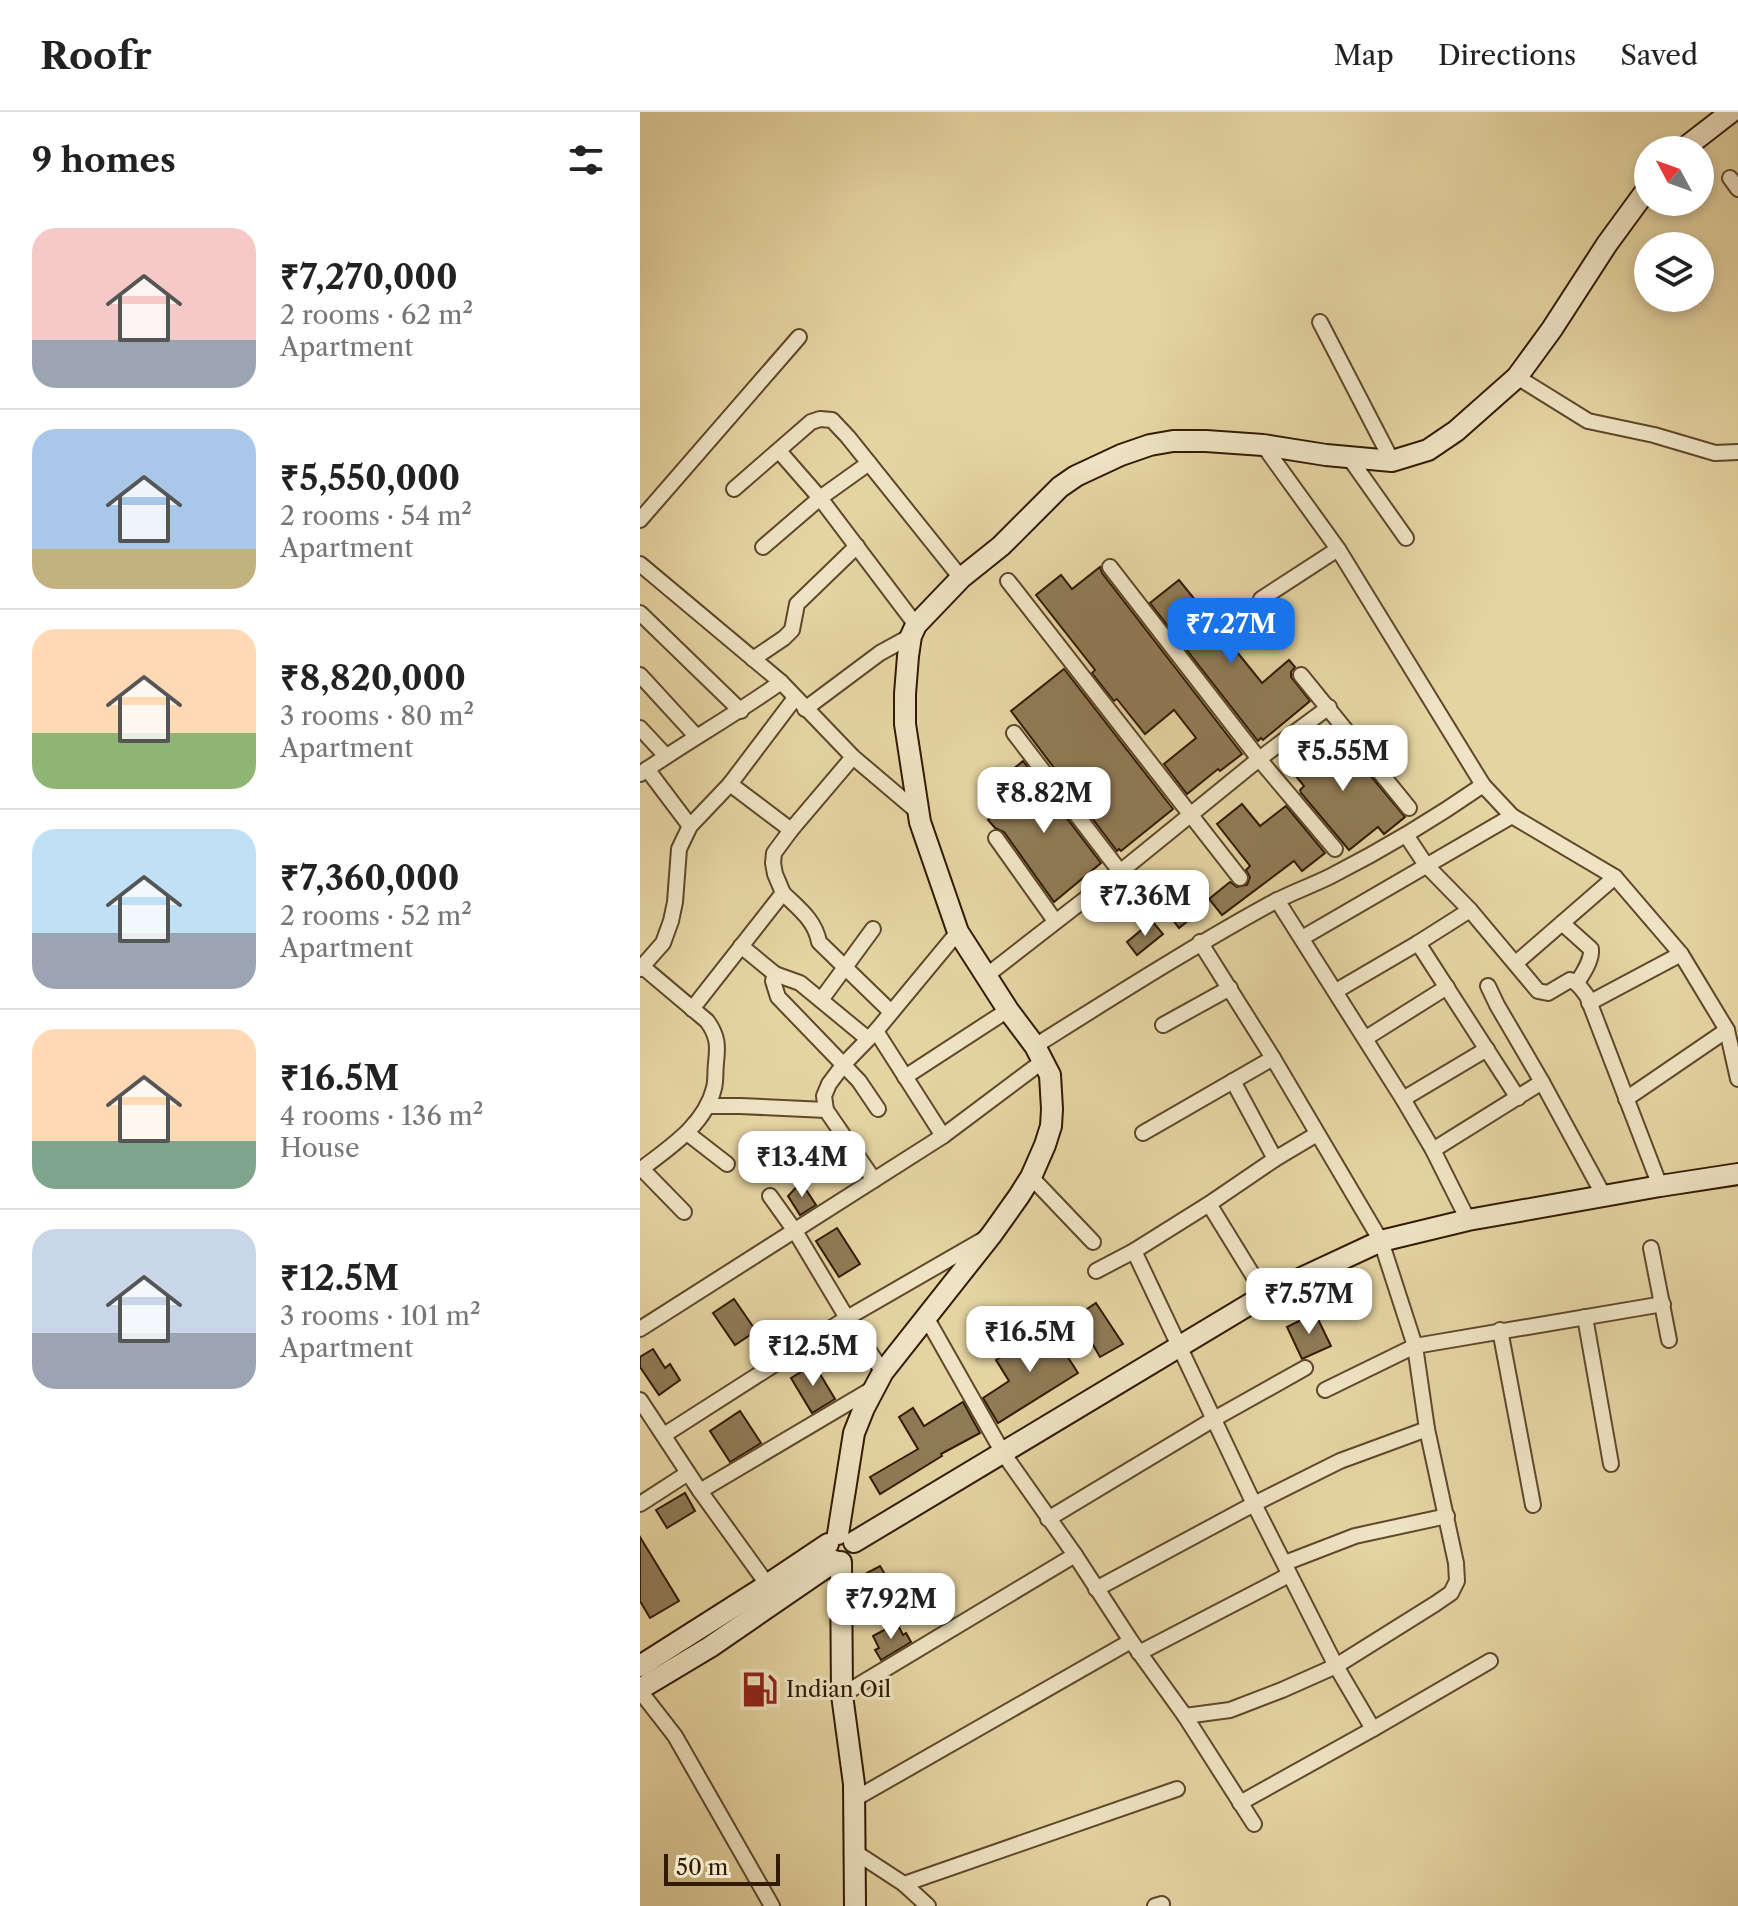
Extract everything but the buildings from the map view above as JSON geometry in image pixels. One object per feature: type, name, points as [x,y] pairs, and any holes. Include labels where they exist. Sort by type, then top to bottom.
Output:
[{"type":"street","points":[[1698,136],[1731,112]]},
{"type":"street","points":[[684,1212],[641,1169],[687,1133],[707,1106],[714,1087],[715,1032],[644,960],[663,943],[671,921],[679,849],[690,826],[800,704],[913,630],[961,578],[1001,546],[1060,487],[1121,455],[1173,441],[1263,445],[1392,461],[1428,450],[1456,431],[1517,377],[1634,206]]},
{"type":"street","points":[[1320,322],[1392,461]]},
{"type":"street","points":[[640,520],[799,337]]},
{"type":"street","points":[[1517,377],[1588,421],[1654,435],[1715,453],[1738,452]]},
{"type":"street","points":[[734,489],[811,422],[832,420],[961,578]]},
{"type":"street","points":[[1263,445],[1338,549],[1483,785],[1512,816],[1615,877],[1681,954],[1727,1030],[1738,1079]]},
{"type":"street","points":[[779,451],[857,546],[913,630],[905,694],[905,724],[920,822],[958,932],[1050,1075],[1051,1126],[1031,1177],[992,1234],[879,1380],[854,1433],[839,1549],[842,1695],[854,1784],[855,1906]]},
{"type":"street","points":[[1348,456],[1406,538]]},
{"type":"street","points":[[763,547],[820,498],[869,463]]},
{"type":"street","points":[[753,659],[792,630],[797,604],[857,546]]},
{"type":"street","points":[[1261,599],[1338,549]]},
{"type":"street","points":[[640,564],[781,682],[853,757],[919,813]]},
{"type":"street","points":[[1110,567],[1259,759],[1335,849]]},
{"type":"street","points":[[1008,581],[1240,878]]},
{"type":"street","points":[[640,613],[741,711]]},
{"type":"street","points":[[640,675],[696,736]]},
{"type":"street","points":[[1301,675],[1409,808]]},
{"type":"street","points":[[690,826],[644,771],[696,736],[741,711],[781,682]]},
{"type":"street","points":[[986,976],[1329,707]]},
{"type":"street","points":[[640,728],[666,756]]},
{"type":"street","points":[[1014,733],[1148,908]]},
{"type":"street","points":[[853,757],[791,830],[774,853],[773,863],[783,893],[817,929],[819,942],[891,1012]]},
{"type":"street","points":[[730,784],[791,830]]},
{"type":"street","points":[[640,1329],[943,1136],[1039,1054],[1200,942],[1406,835],[1483,785]]},
{"type":"street","points":[[1302,938],[1512,816]]},
{"type":"street","points":[[1406,835],[1426,865],[1470,910],[1530,983],[1542,993],[1548,993],[1566,981],[1577,983],[1589,1003],[1660,1186]]},
{"type":"street","points":[[996,838],[1055,921]]},
{"type":"street","points":[[1516,963],[1615,877]]},
{"type":"street","points":[[692,1009],[783,893]]},
{"type":"street","points":[[1277,900],[1403,1099],[1468,1220]]},
{"type":"street","points":[[1336,991],[1470,910]]},
{"type":"street","points":[[1562,923],[1591,949],[1588,965],[1577,983]]},
{"type":"street","points":[[821,1000],[873,929]]},
{"type":"street","points":[[874,1180],[826,1110],[824,1096],[844,1064],[958,932]]},
{"type":"street","points":[[1185,1716],[1230,1710],[1336,1666],[1451,1593],[1457,1581],[1447,1516],[1427,1429],[1415,1346],[1381,1241],[1200,942]]},
{"type":"street","points":[[1418,943],[1518,1098]]},
{"type":"street","points":[[741,946],[775,974],[800,983],[872,1035],[905,1077],[943,1136]]},
{"type":"street","points":[[1589,1003],[1681,954]]},
{"type":"street","points":[[775,974],[773,981],[778,997],[844,1064],[878,1109]]},
{"type":"street","points":[[1488,986],[1604,1196]]},
{"type":"street","points":[[1366,1038],[1447,987]]},
{"type":"street","points":[[1163,1025],[1230,988]]},
{"type":"street","points":[[905,1077],[1008,1010]]},
{"type":"street","points":[[1626,1099],[1727,1030]]},
{"type":"street","points":[[1403,1099],[1487,1049]]},
{"type":"street","points":[[1143,1133],[1273,1058]]},
{"type":"street","points":[[1233,1081],[1275,1159]]},
{"type":"street","points":[[1433,1150],[1542,1082]]},
{"type":"street","points":[[707,1106],[826,1110]]},
{"type":"street","points":[[687,1133],[727,1164]]},
{"type":"street","points":[[1096,1271],[1134,1251],[1317,1134]]},
{"type":"street","points":[[640,1666],[767,1584],[839,1549],[1265,1295],[1381,1241],[1468,1220],[1738,1175]]},
{"type":"street","points":[[1031,1177],[1093,1242]]},
{"type":"street","points":[[770,1196],[795,1231],[847,1318],[879,1380]]},
{"type":"street","points":[[1209,1204],[1265,1295]]},
{"type":"street","points":[[664,1435],[847,1318],[992,1234]]},
{"type":"street","points":[[1651,1248],[1669,1340]]},
{"type":"street","points":[[1134,1251],[1254,1504],[1336,1666],[1373,1729]]},
{"type":"street","points":[[1325,1390],[1415,1346],[1663,1304]]},
{"type":"street","points":[[926,1317],[1003,1453],[1185,1716],[1254,1824]]},
{"type":"street","points":[[1585,1317],[1611,1464]]},
{"type":"street","points":[[1500,1330],[1533,1505]]},
{"type":"street","points":[[1048,1519],[1305,1368]]},
{"type":"street","points":[[700,1491],[879,1380]]},
{"type":"street","points":[[642,1408],[767,1584]]},
{"type":"street","points":[[1096,1589],[1340,1461],[1427,1429]]},
{"type":"street","points":[[640,1504],[688,1473]]},
{"type":"street","points":[[853,1800],[1135,1647],[1355,1536],[1447,1516]]},
{"type":"street","points":[[772,1906],[675,1736],[640,1690],[710,1647],[839,1549]]},
{"type":"street","points":[[842,1695],[1075,1555]]},
{"type":"street","points":[[1240,1803],[1490,1661]]},
{"type":"street","points":[[904,1884],[1177,1789]]},
{"type":"street","points":[[855,1852],[904,1884],[928,1906]]},
{"type":"place","name":"Indian Oil","points":[[760,1689]]}]
